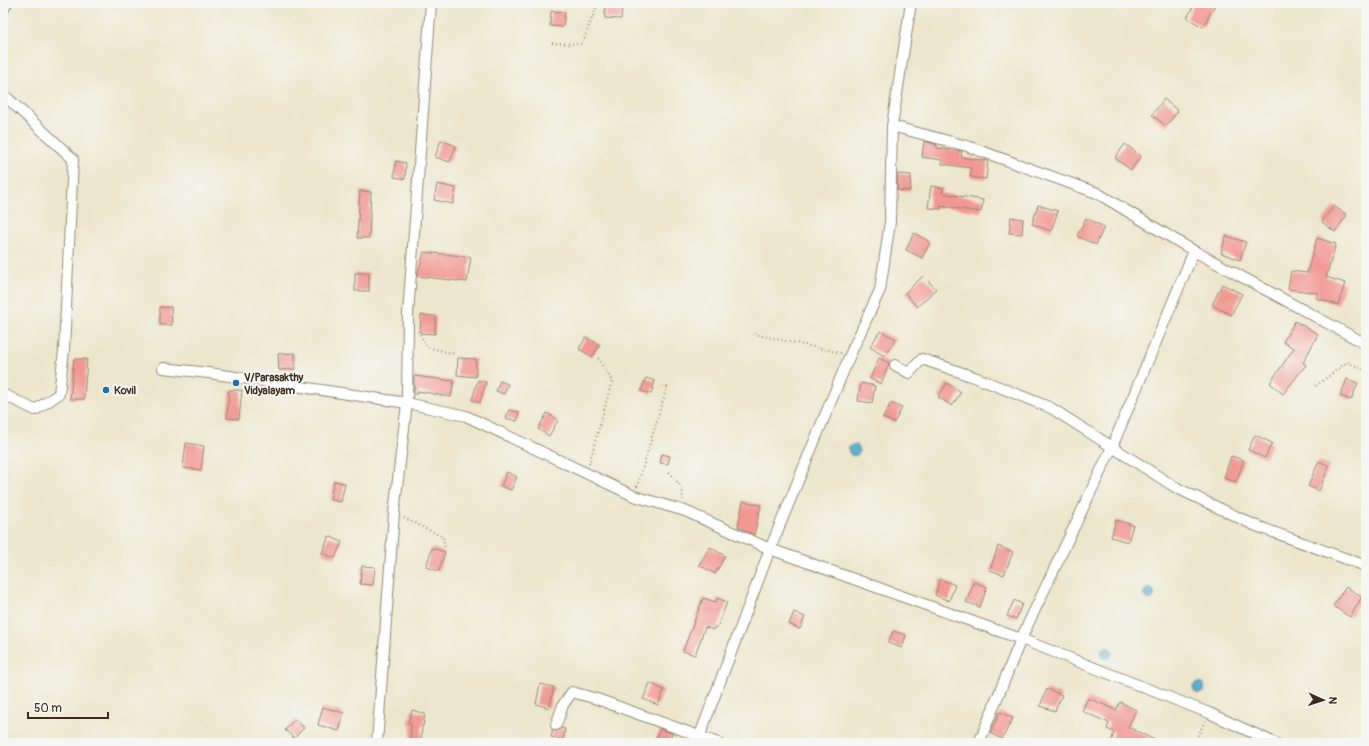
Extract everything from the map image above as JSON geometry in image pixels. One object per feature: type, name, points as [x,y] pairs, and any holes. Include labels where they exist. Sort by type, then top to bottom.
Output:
[{"type":"street","points":[[3,10],[7,3]]},
{"type":"street","points":[[377,743],[394,513],[407,403],[408,314],[431,3]]},
{"type":"street","points":[[699,739],[770,549],[850,355],[880,290],[890,222],[892,126],[911,3]]},
{"type":"street","points":[[3,94],[74,159],[64,350],[59,394],[35,410],[3,394]]},
{"type":"street","points":[[892,126],[968,146],[1097,193],[1194,251],[1366,344]]},
{"type":"street","points":[[979,743],[1021,639],[1112,447],[1194,251]]},
{"type":"street","points":[[895,365],[909,373],[922,359],[977,378],[1051,408],[1175,487],[1254,525],[1366,566]]},
{"type":"street","points":[[163,368],[209,373],[407,403],[466,416],[634,496],[685,511],[770,549],[1021,639],[1209,713],[1275,743]]},
{"type":"street","points":[[556,725],[562,705],[572,692],[597,699],[699,739],[718,743]]},
{"type":"path","points":[[552,43],[582,44],[598,3]]},
{"type":"path","points":[[408,314],[427,347],[455,354]]},
{"type":"path","points":[[754,334],[850,355]]},
{"type":"path","points":[[587,473],[612,381],[598,358]]},
{"type":"path","points":[[1316,386],[1347,362],[1366,370]]},
{"type":"path","points":[[634,496],[667,387],[660,385]]},
{"type":"path","points":[[669,472],[682,488],[685,511]]},
{"type":"path","points":[[394,513],[427,531],[443,537],[445,547]]},
{"type":"path","points":[[1194,743],[1209,713]]},
{"type":"water","points":[[852,445],[856,445],[858,446],[858,454],[852,455],[849,452],[849,448]]},
{"type":"water","points":[[1149,588],[1153,590],[1155,594],[1153,598],[1149,600],[1145,598],[1143,594],[1145,590]]},
{"type":"water","points":[[1107,647],[1111,649],[1113,653],[1111,657],[1107,659],[1103,657],[1101,653],[1103,649]]},
{"type":"water","points":[[1199,682],[1203,684],[1205,688],[1203,692],[1199,694],[1195,692],[1193,688],[1195,684]]},
{"type":"building","points":[[1195,3],[1216,3],[1203,27],[1187,18]]},
{"type":"building","points":[[605,4],[622,5],[621,19],[605,18]]},
{"type":"building","points":[[551,11],[565,12],[563,27],[550,26]]},
{"type":"building","points":[[1164,99],[1178,111],[1166,126],[1152,115]]},
{"type":"building","points":[[441,140],[456,146],[450,162],[435,157]]},
{"type":"building","points":[[924,141],[937,145],[937,148],[962,151],[961,157],[988,161],[986,179],[970,177],[971,168],[942,164],[942,160],[922,157]]},
{"type":"building","points":[[1125,144],[1141,156],[1131,170],[1115,158]]},
{"type":"building","points":[[396,161],[406,163],[405,179],[394,177]]},
{"type":"building","points":[[898,174],[911,175],[910,191],[897,190]]},
{"type":"building","points":[[437,184],[456,188],[453,204],[434,200]]},
{"type":"building","points":[[931,186],[943,188],[942,193],[983,200],[981,212],[941,206],[941,209],[928,208]]},
{"type":"building","points":[[360,191],[371,192],[369,238],[357,238]]},
{"type":"building","points":[[1038,205],[1058,211],[1051,231],[1032,224]]},
{"type":"building","points":[[1334,206],[1347,215],[1335,232],[1322,222]]},
{"type":"building","points":[[1011,217],[1023,219],[1022,234],[1009,233]]},
{"type":"building","points":[[1086,218],[1104,227],[1096,245],[1077,236]]},
{"type":"building","points":[[914,233],[930,242],[922,258],[906,250]]},
{"type":"building","points":[[1226,236],[1246,242],[1240,260],[1221,253]]},
{"type":"building","points":[[1317,238],[1336,244],[1326,277],[1345,283],[1338,305],[1316,298],[1318,293],[1288,289],[1291,271],[1307,273]]},
{"type":"building","points":[[424,252],[471,257],[467,282],[417,276]]},
{"type":"building","points":[[355,273],[369,273],[369,291],[355,291]]},
{"type":"building","points":[[923,276],[936,289],[917,307],[905,293]]},
{"type":"building","points":[[1222,284],[1242,294],[1231,315],[1212,305]]},
{"type":"building","points":[[160,307],[171,307],[172,325],[160,325]]},
{"type":"building","points":[[421,315],[436,316],[435,334],[420,333]]},
{"type":"building","points":[[1295,321],[1318,334],[1303,363],[1306,365],[1283,394],[1270,383],[1294,348],[1283,342]]},
{"type":"building","points":[[880,331],[896,339],[884,356],[870,347]]},
{"type":"building","points":[[586,337],[600,345],[592,357],[579,349]]},
{"type":"building","points":[[295,353],[295,369],[279,370],[278,354]]},
{"type":"building","points":[[458,358],[476,359],[476,377],[457,375]]},
{"type":"building","points":[[879,358],[889,363],[881,384],[870,379]]},
{"type":"building","points":[[74,359],[87,359],[84,399],[70,399]]},
{"type":"building","points":[[414,376],[454,381],[451,397],[418,391],[418,394],[414,394]]},
{"type":"building","points":[[646,378],[655,381],[651,394],[641,391]]},
{"type":"building","points":[[1347,379],[1358,383],[1351,400],[1340,396]]},
{"type":"building","points":[[478,380],[486,382],[480,403],[472,400]]},
{"type":"building","points":[[500,381],[508,384],[504,394],[496,391]]},
{"type":"building","points":[[861,383],[875,386],[872,403],[858,401]]},
{"type":"building","points":[[947,383],[961,392],[952,406],[938,397]]},
{"type":"building","points":[[229,390],[242,390],[239,419],[227,418]]},
{"type":"building","points":[[891,403],[902,408],[894,423],[883,418]]},
{"type":"building","points":[[509,410],[519,412],[517,421],[506,418]]},
{"type":"building","points":[[547,413],[558,420],[549,436],[538,429]]},
{"type":"building","points":[[1255,435],[1272,443],[1265,458],[1248,450]]},
{"type":"building","points":[[186,443],[204,446],[201,470],[183,468]]},
{"type":"building","points":[[662,454],[670,456],[668,464],[660,463]]},
{"type":"building","points":[[1231,456],[1244,460],[1236,482],[1224,478]]},
{"type":"building","points":[[1319,461],[1329,466],[1319,491],[1308,486]]},
{"type":"building","points":[[507,472],[517,477],[511,490],[501,486]]},
{"type":"building","points":[[334,481],[345,483],[341,502],[330,500]]},
{"type":"building","points":[[743,501],[761,505],[754,535],[738,527]]},
{"type":"building","points":[[1116,520],[1133,525],[1128,542],[1111,537]]},
{"type":"building","points":[[329,536],[342,542],[335,558],[322,553]]},
{"type":"building","points":[[998,546],[1013,552],[1004,575],[990,570]]},
{"type":"building","points":[[710,547],[725,556],[715,574],[699,565]]},
{"type":"building","points":[[432,548],[445,552],[439,571],[426,567]]},
{"type":"building","points":[[362,566],[375,567],[373,585],[360,584]]},
{"type":"building","points":[[940,579],[955,585],[949,601],[935,595]]},
{"type":"building","points":[[974,582],[987,587],[980,607],[966,602]]},
{"type":"building","points":[[1346,587],[1362,597],[1350,617],[1333,606]]},
{"type":"building","points":[[703,598],[716,602],[717,598],[727,602],[717,628],[714,627],[713,630],[705,627],[695,655],[683,651]]},
{"type":"building","points":[[1014,600],[1022,604],[1016,619],[1007,616]]},
{"type":"building","points":[[794,612],[805,617],[800,629],[789,624]]},
{"type":"building","points":[[893,631],[906,635],[902,648],[888,643]]},
{"type":"building","points":[[650,683],[664,690],[658,705],[643,699]]},
{"type":"building","points":[[540,684],[554,687],[549,708],[536,704]]},
{"type":"building","points":[[1047,689],[1062,695],[1055,711],[1040,706]]},
{"type":"building","points":[[1088,698],[1116,710],[1120,702],[1136,710],[1128,727],[1161,743],[1111,743],[1114,732],[1107,729],[1109,723],[1082,711]]},
{"type":"building","points":[[323,707],[344,713],[339,731],[318,725]]},
{"type":"building","points":[[412,710],[425,714],[423,726],[422,725],[421,743],[410,743],[411,724],[408,724]]},
{"type":"building","points":[[1000,712],[1013,718],[1002,739],[990,733]]},
{"type":"building","points":[[295,719],[304,728],[294,738],[285,730]]},
{"type":"building","points":[[561,728],[565,729],[563,740],[551,737],[553,730],[558,731]]},
{"type":"building","points":[[660,729],[672,733],[669,743],[654,743]]},
{"type":"place","name":"V/Parasakthy Vidyalayam","points":[[236,383]]},
{"type":"place","name":"Kovil","points":[[106,390]]}]
